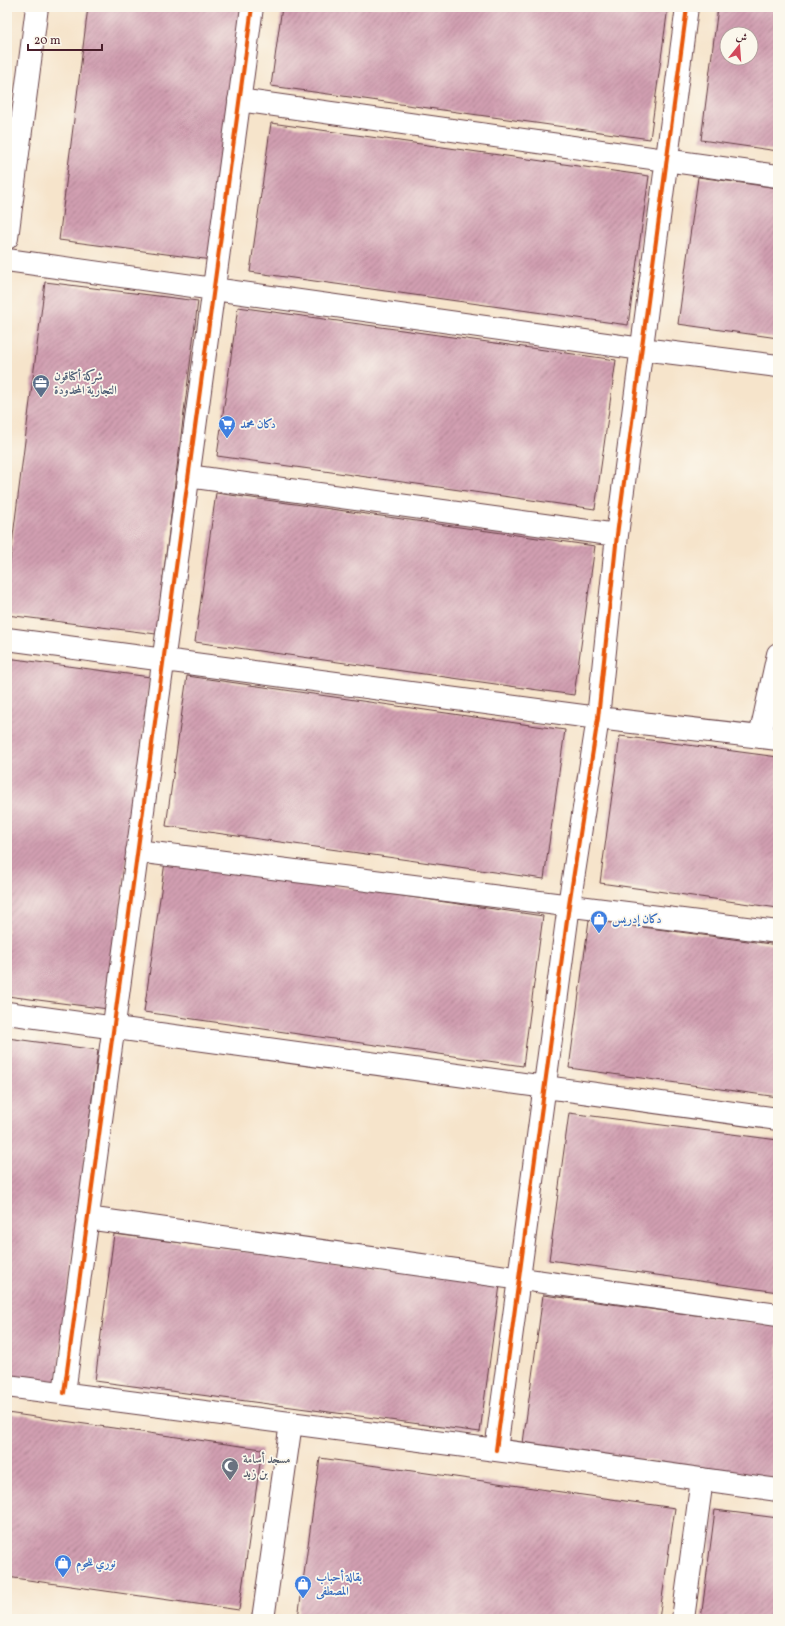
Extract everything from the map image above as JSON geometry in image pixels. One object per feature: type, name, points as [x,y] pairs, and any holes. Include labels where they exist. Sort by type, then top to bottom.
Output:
[{"type":"street","points":[[7,238],[37,7]]},
{"type":"street","points":[[64,1393],[252,7]]},
{"type":"street","points":[[496,1450],[569,905],[598,718],[617,536],[687,7]]},
{"type":"street","points":[[239,100],[778,176]]},
{"type":"street","points":[[7,260],[642,349],[778,366]]},
{"type":"street","points":[[188,476],[617,536]]},
{"type":"street","points":[[7,639],[598,718],[769,738],[778,654]]},
{"type":"street","points":[[137,850],[778,932]]},
{"type":"street","points":[[7,1013],[778,1119]]},
{"type":"street","points":[[87,1218],[778,1315]]},
{"type":"street","points":[[7,1386],[496,1450],[778,1490]]},
{"type":"street","points":[[263,1619],[291,1423]]},
{"type":"street","points":[[683,1619],[702,1480]]},
{"type":"building","points":[[88,7],[244,7],[212,260],[59,240]]},
{"type":"building","points":[[282,7],[668,7],[650,139],[271,86]]},
{"type":"building","points":[[718,7],[778,7],[778,151],[701,140]]},
{"type":"building","points":[[271,123],[649,176],[628,325],[250,272]]},
{"type":"building","points":[[698,177],[778,188],[778,338],[678,324]]},
{"type":"building","points":[[45,282],[198,301],[156,634],[7,615],[7,584]]},
{"type":"building","points":[[238,307],[616,360],[595,509],[217,456]]},
{"type":"building","points":[[216,493],[595,546],[574,695],[195,642]]},
{"type":"building","points":[[7,658],[150,677],[108,1009],[7,996]]},
{"type":"building","points":[[187,676],[565,730],[544,879],[166,826]]},
{"type":"building","points":[[620,736],[778,757],[778,908],[600,883]]},
{"type":"building","points":[[165,862],[543,916],[523,1066],[144,1012]]},
{"type":"building","points":[[589,920],[778,945],[778,1097],[569,1068]]},
{"type":"building","points":[[7,1038],[98,1050],[57,1382],[7,1376]]},
{"type":"building","points":[[569,1113],[778,1140],[778,1292],[549,1260]]},
{"type":"building","points":[[114,1234],[500,1285],[480,1432],[95,1381]]},
{"type":"building","points":[[543,1295],[778,1326],[778,1479],[523,1443]]},
{"type":"building","points":[[7,1413],[262,1449],[239,1610],[7,1577]]},
{"type":"building","points":[[320,1458],[675,1508],[659,1619],[298,1618]]},
{"type":"building","points":[[715,1510],[778,1518],[778,1619],[701,1619]]},
{"type":"cycle path","points":[[64,1393],[252,7]]},
{"type":"cycle path","points":[[496,1450],[569,905],[598,718],[617,535],[687,7]]},
{"type":"place","name":"شركة أكتاقون التجارية المحدودة","points":[[41,398]]},
{"type":"place","name":"دكان محمد","points":[[227,439]]},
{"type":"place","name":"دكان إدريس","points":[[599,934]]},
{"type":"place","name":"مسجد أسامة بن زيد","points":[[230,1481]]},
{"type":"place","name":"نوري للحوم","points":[[63,1578]]},
{"type":"place","name":"بقالة أحباب المصطفى","points":[[303,1599]]}]
